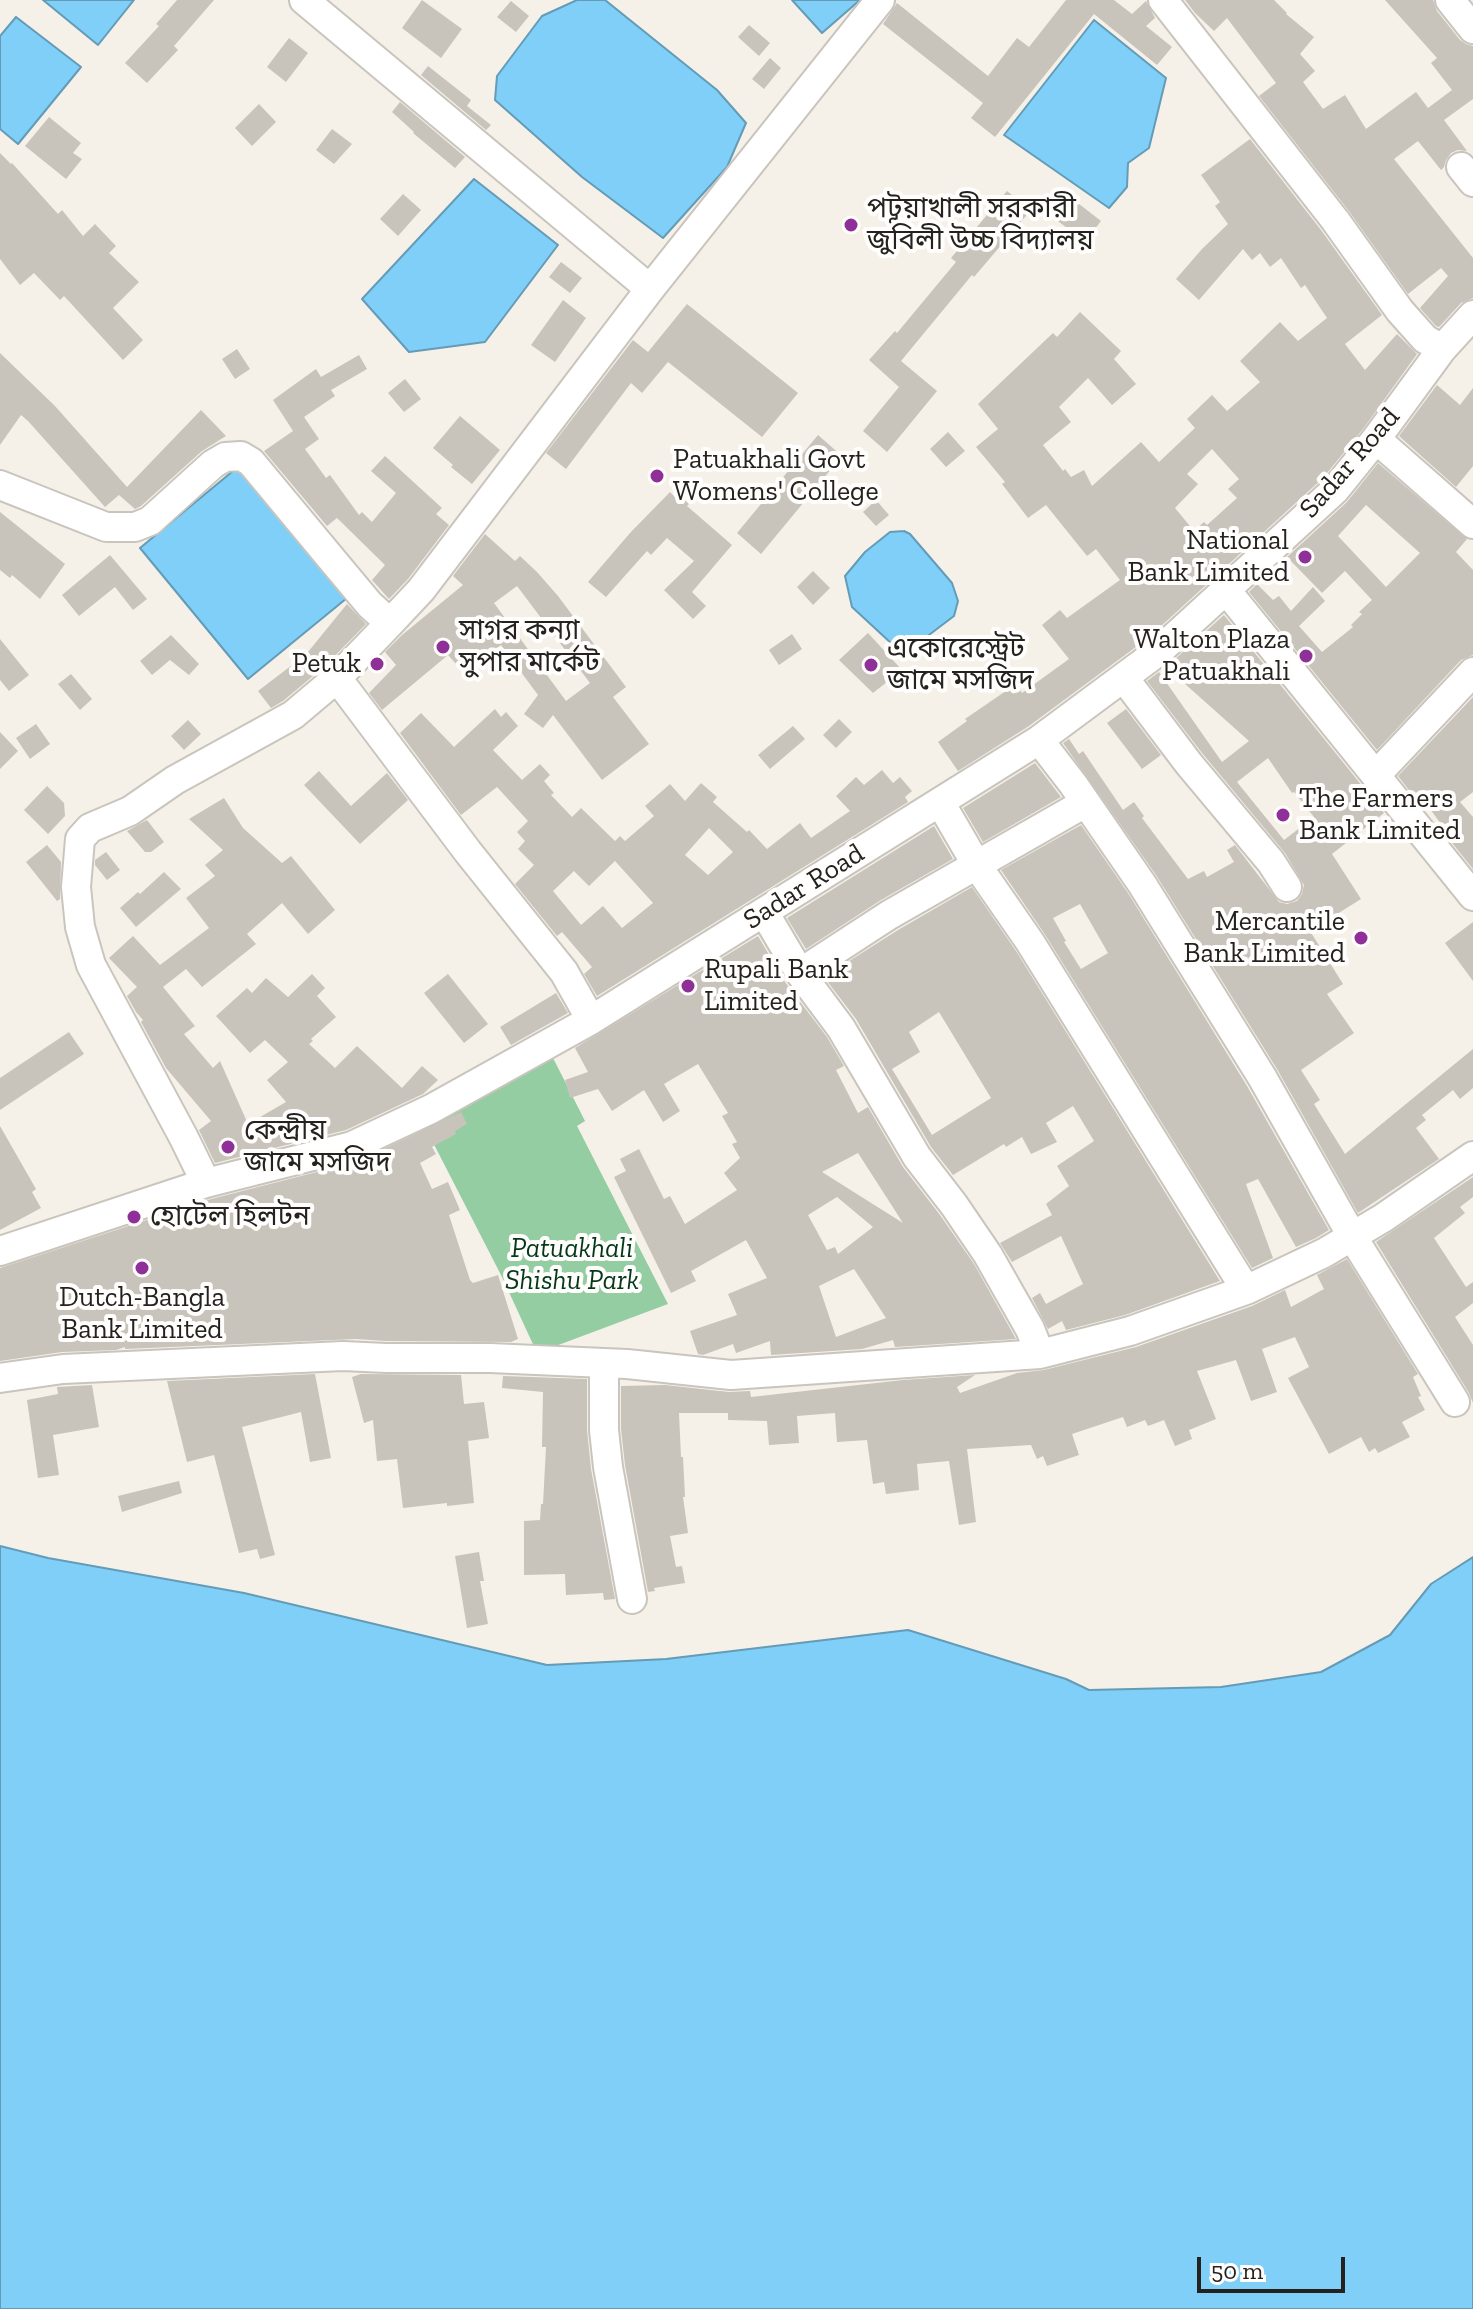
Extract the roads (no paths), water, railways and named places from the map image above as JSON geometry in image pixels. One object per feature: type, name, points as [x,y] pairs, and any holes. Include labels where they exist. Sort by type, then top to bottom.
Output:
[{"type":"street","points":[[304,0],[650,289]]},
{"type":"street","points":[[206,1183],[91,965],[80,927],[76,887],[80,839],[90,828],[130,811],[175,780],[293,715],[337,678],[390,623],[421,590],[650,289],[880,0]]},
{"type":"street","points":[[1163,0],[1335,220],[1400,311],[1425,339],[1442,349]]},
{"type":"street","points":[[1450,0],[1473,29]]},
{"type":"street","name":"Sadar Road","points":[[2,1247],[206,1183],[352,1146],[431,1109],[591,1020],[1039,740],[1159,651],[1335,490],[1442,349],[1473,315]]},
{"type":"street","points":[[1376,439],[1473,524]]},
{"type":"street","points":[[0,485],[106,527],[135,527],[150,521],[213,464],[225,457],[241,456],[251,462],[370,605],[390,623]]},
{"type":"street","points":[[1226,590],[1473,896]]},
{"type":"street","points":[[1376,775],[1473,672]]},
{"type":"street","points":[[337,678],[468,852],[564,972],[591,1020]]},
{"type":"street","points":[[1124,678],[1189,764],[1271,862],[1287,887]]},
{"type":"street","points":[[1039,740],[1142,884],[1262,1077],[1352,1236],[1455,1402]]},
{"type":"street","points":[[940,802],[976,864],[1030,942],[1246,1290]]},
{"type":"street","points":[[800,973],[889,915],[1085,803]]},
{"type":"street","points":[[764,912],[800,973],[841,1028],[917,1157],[988,1255],[1030,1329],[1040,1354]]},
{"type":"street","points":[[0,1378],[63,1369],[343,1356],[604,1363],[731,1375],[1040,1354],[1130,1331],[1246,1290],[1324,1253],[1383,1218],[1473,1156]]},
{"type":"street","points":[[604,1363],[604,1430],[608,1467],[632,1599]]},
{"type":"water","points":[[43,0],[134,0],[98,45]]},
{"type":"water","points":[[577,0],[605,0],[717,90],[746,123],[727,167],[663,238],[582,177],[495,100],[497,76],[542,16]]},
{"type":"water","points":[[792,0],[860,0],[822,33]]},
{"type":"water","points":[[16,17],[81,67],[18,144],[0,129],[0,36]]},
{"type":"water","points":[[1094,20],[1166,78],[1149,148],[1128,163],[1127,187],[1109,208],[1004,135]]},
{"type":"water","points":[[474,179],[558,245],[485,342],[409,352],[362,299]]},
{"type":"water","points":[[239,466],[347,598],[248,679],[140,548]]},
{"type":"water","points":[[904,531],[952,583],[958,601],[954,616],[921,641],[892,644],[852,607],[845,576],[865,552],[890,532]]},
{"type":"water","points":[[0,1546],[48,1558],[244,1593],[547,1665],[666,1659],[908,1630],[1066,1679],[1089,1690],[1221,1687],[1321,1672],[1390,1635],[1431,1584],[1473,1557],[1473,2309],[0,2309]]},
{"type":"place","name":"পটুয়াখালী সরকারী জুবিলী উচ্চ বিদ্যালয়","points":[[851,225]]},
{"type":"place","name":"Patuakhali Govt Womens' College","points":[[657,476]]},
{"type":"place","name":"National Bank Limited","points":[[1305,557]]},
{"type":"place","name":"সাগর কন্যা সুপার মার্কেট","points":[[443,647]]},
{"type":"place","name":"Walton Plaza Patuakhali","points":[[1306,656]]},
{"type":"place","name":"Petuk","points":[[377,664]]},
{"type":"place","name":"একোরেস্ট্রেট জামে মসজিদ","points":[[871,665]]},
{"type":"place","name":"The Farmers Bank Limited","points":[[1283,815]]},
{"type":"place","name":"Mercantile Bank Limited","points":[[1361,938]]},
{"type":"place","name":"Rupali Bank Limited","points":[[688,986]]},
{"type":"place","name":"কেন্দ্রীয় জামে মসজিদ","points":[[228,1147]]},
{"type":"place","name":"হোটেল হিলটন","points":[[134,1217]]},
{"type":"place","name":"Dutch-Bangla Bank Limited","points":[[142,1268]]},
{"type":"park label","name":"Patuakhali Shishu Park","points":[[572,1265]]}]
